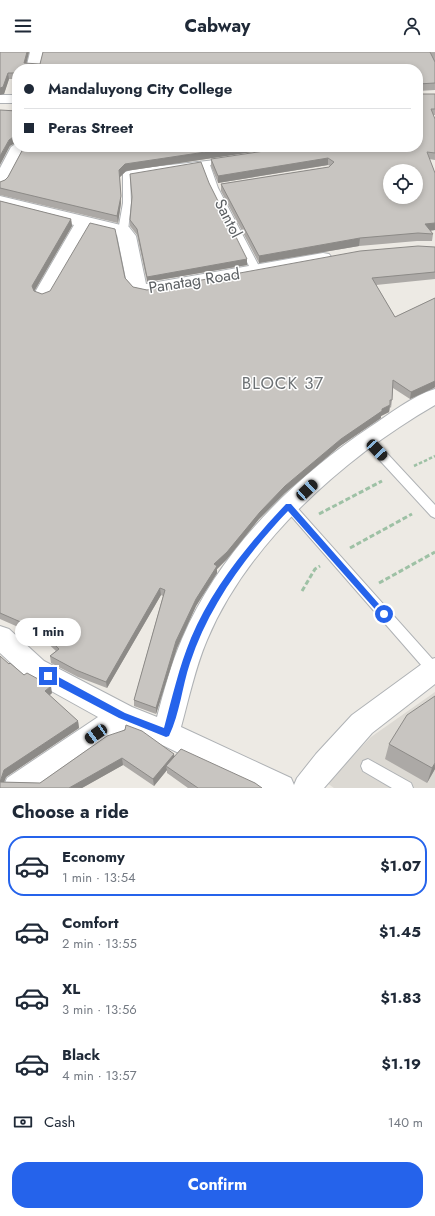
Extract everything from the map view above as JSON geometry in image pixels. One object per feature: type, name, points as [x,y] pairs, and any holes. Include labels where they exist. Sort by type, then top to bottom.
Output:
[{"type":"street","points":[[34,64],[38,52]]},
{"type":"street","points":[[0,99],[12,99]]},
{"type":"street","points":[[0,183],[16,152]]},
{"type":"street","points":[[0,200],[84,223],[123,231]]},
{"type":"street","points":[[43,294],[84,223]]},
{"type":"street","name":"Panatag Road","points":[[123,231],[127,236],[136,284],[140,289],[148,290],[337,256]]},
{"type":"street","points":[[166,733],[186,664],[196,637],[218,595],[258,538],[295,515],[325,473],[366,438],[435,396]]},
{"type":"street","points":[[0,637],[36,669],[122,716],[166,733],[281,788]]},
{"type":"street","points":[[307,788],[326,763],[362,724],[434,669]]},
{"type":"street","points":[[18,788],[122,716]]},
{"type":"lane","points":[[123,231],[127,203],[126,175],[133,172],[236,159]]},
{"type":"lane","name":"Santol","points":[[205,164],[218,187],[256,270]]},
{"type":"lane","points":[[366,438],[431,509]]},
{"type":"lane","points":[[295,515],[434,669]]},
{"type":"lane","points":[[368,766],[406,788]]},
{"type":"path","points":[[295,515],[398,473],[435,456]]},
{"type":"path","points":[[302,591],[315,570],[333,557],[431,509]]},
{"type":"path","points":[[364,591],[435,552]]},
{"type":"shaded area","points":[[435,692],[435,788],[334,788],[327,783],[371,737]]},
{"type":"building","points":[[0,52],[27,52],[24,63],[40,64],[12,64],[12,73],[8,73],[3,87],[0,88]]},
{"type":"building","points":[[43,52],[430,52],[435,62],[435,83],[423,84],[423,64],[40,64]]},
{"type":"building","points":[[423,94],[435,94],[435,109],[431,109],[435,119],[435,153],[427,152],[435,173],[435,223],[425,224],[433,234],[418,233],[360,238],[259,256],[221,184],[329,167],[334,162],[328,158],[218,176],[211,159],[258,152],[423,152]]},
{"type":"building","points":[[0,110],[12,111],[12,138],[9,140],[0,156]]},
{"type":"building","points":[[21,152],[205,152],[125,164],[119,170],[121,196],[117,216],[0,188],[0,182],[8,177]]},
{"type":"building","points":[[201,162],[209,183],[247,259],[147,277],[137,229],[130,220],[132,197],[130,174]]},
{"type":"building","points":[[0,201],[71,219],[32,286],[34,291],[42,294],[50,291],[90,223],[115,229],[125,278],[133,287],[147,290],[360,251],[418,246],[435,247],[435,272],[372,278],[395,317],[435,298],[435,381],[411,392],[393,380],[392,400],[390,400],[390,405],[382,409],[382,411],[341,439],[285,486],[260,512],[227,552],[214,564],[217,566],[196,599],[176,641],[156,708],[134,700],[165,590],[160,588],[106,682],[76,670],[50,656],[59,649],[39,630],[0,613]]},
{"type":"building","points":[[0,656],[24,675],[27,673],[51,686],[45,691],[78,721],[4,770],[0,782]]},
{"type":"building","points":[[435,696],[435,763],[432,768],[389,744],[407,715]]},
{"type":"building","points":[[126,725],[142,731],[174,754],[153,779],[122,758],[69,788],[0,788],[0,782],[40,783],[107,736],[125,730]]},
{"type":"building","points":[[181,749],[255,783],[262,788],[198,788],[166,766]]},
{"type":"district","name":"BLOCK 37","points":[[283,383]]},
{"type":"route","points":[[48,676],[122,716],[166,733],[186,664],[196,637],[218,595],[258,538],[289,506],[302,523],[384,614]]}]
